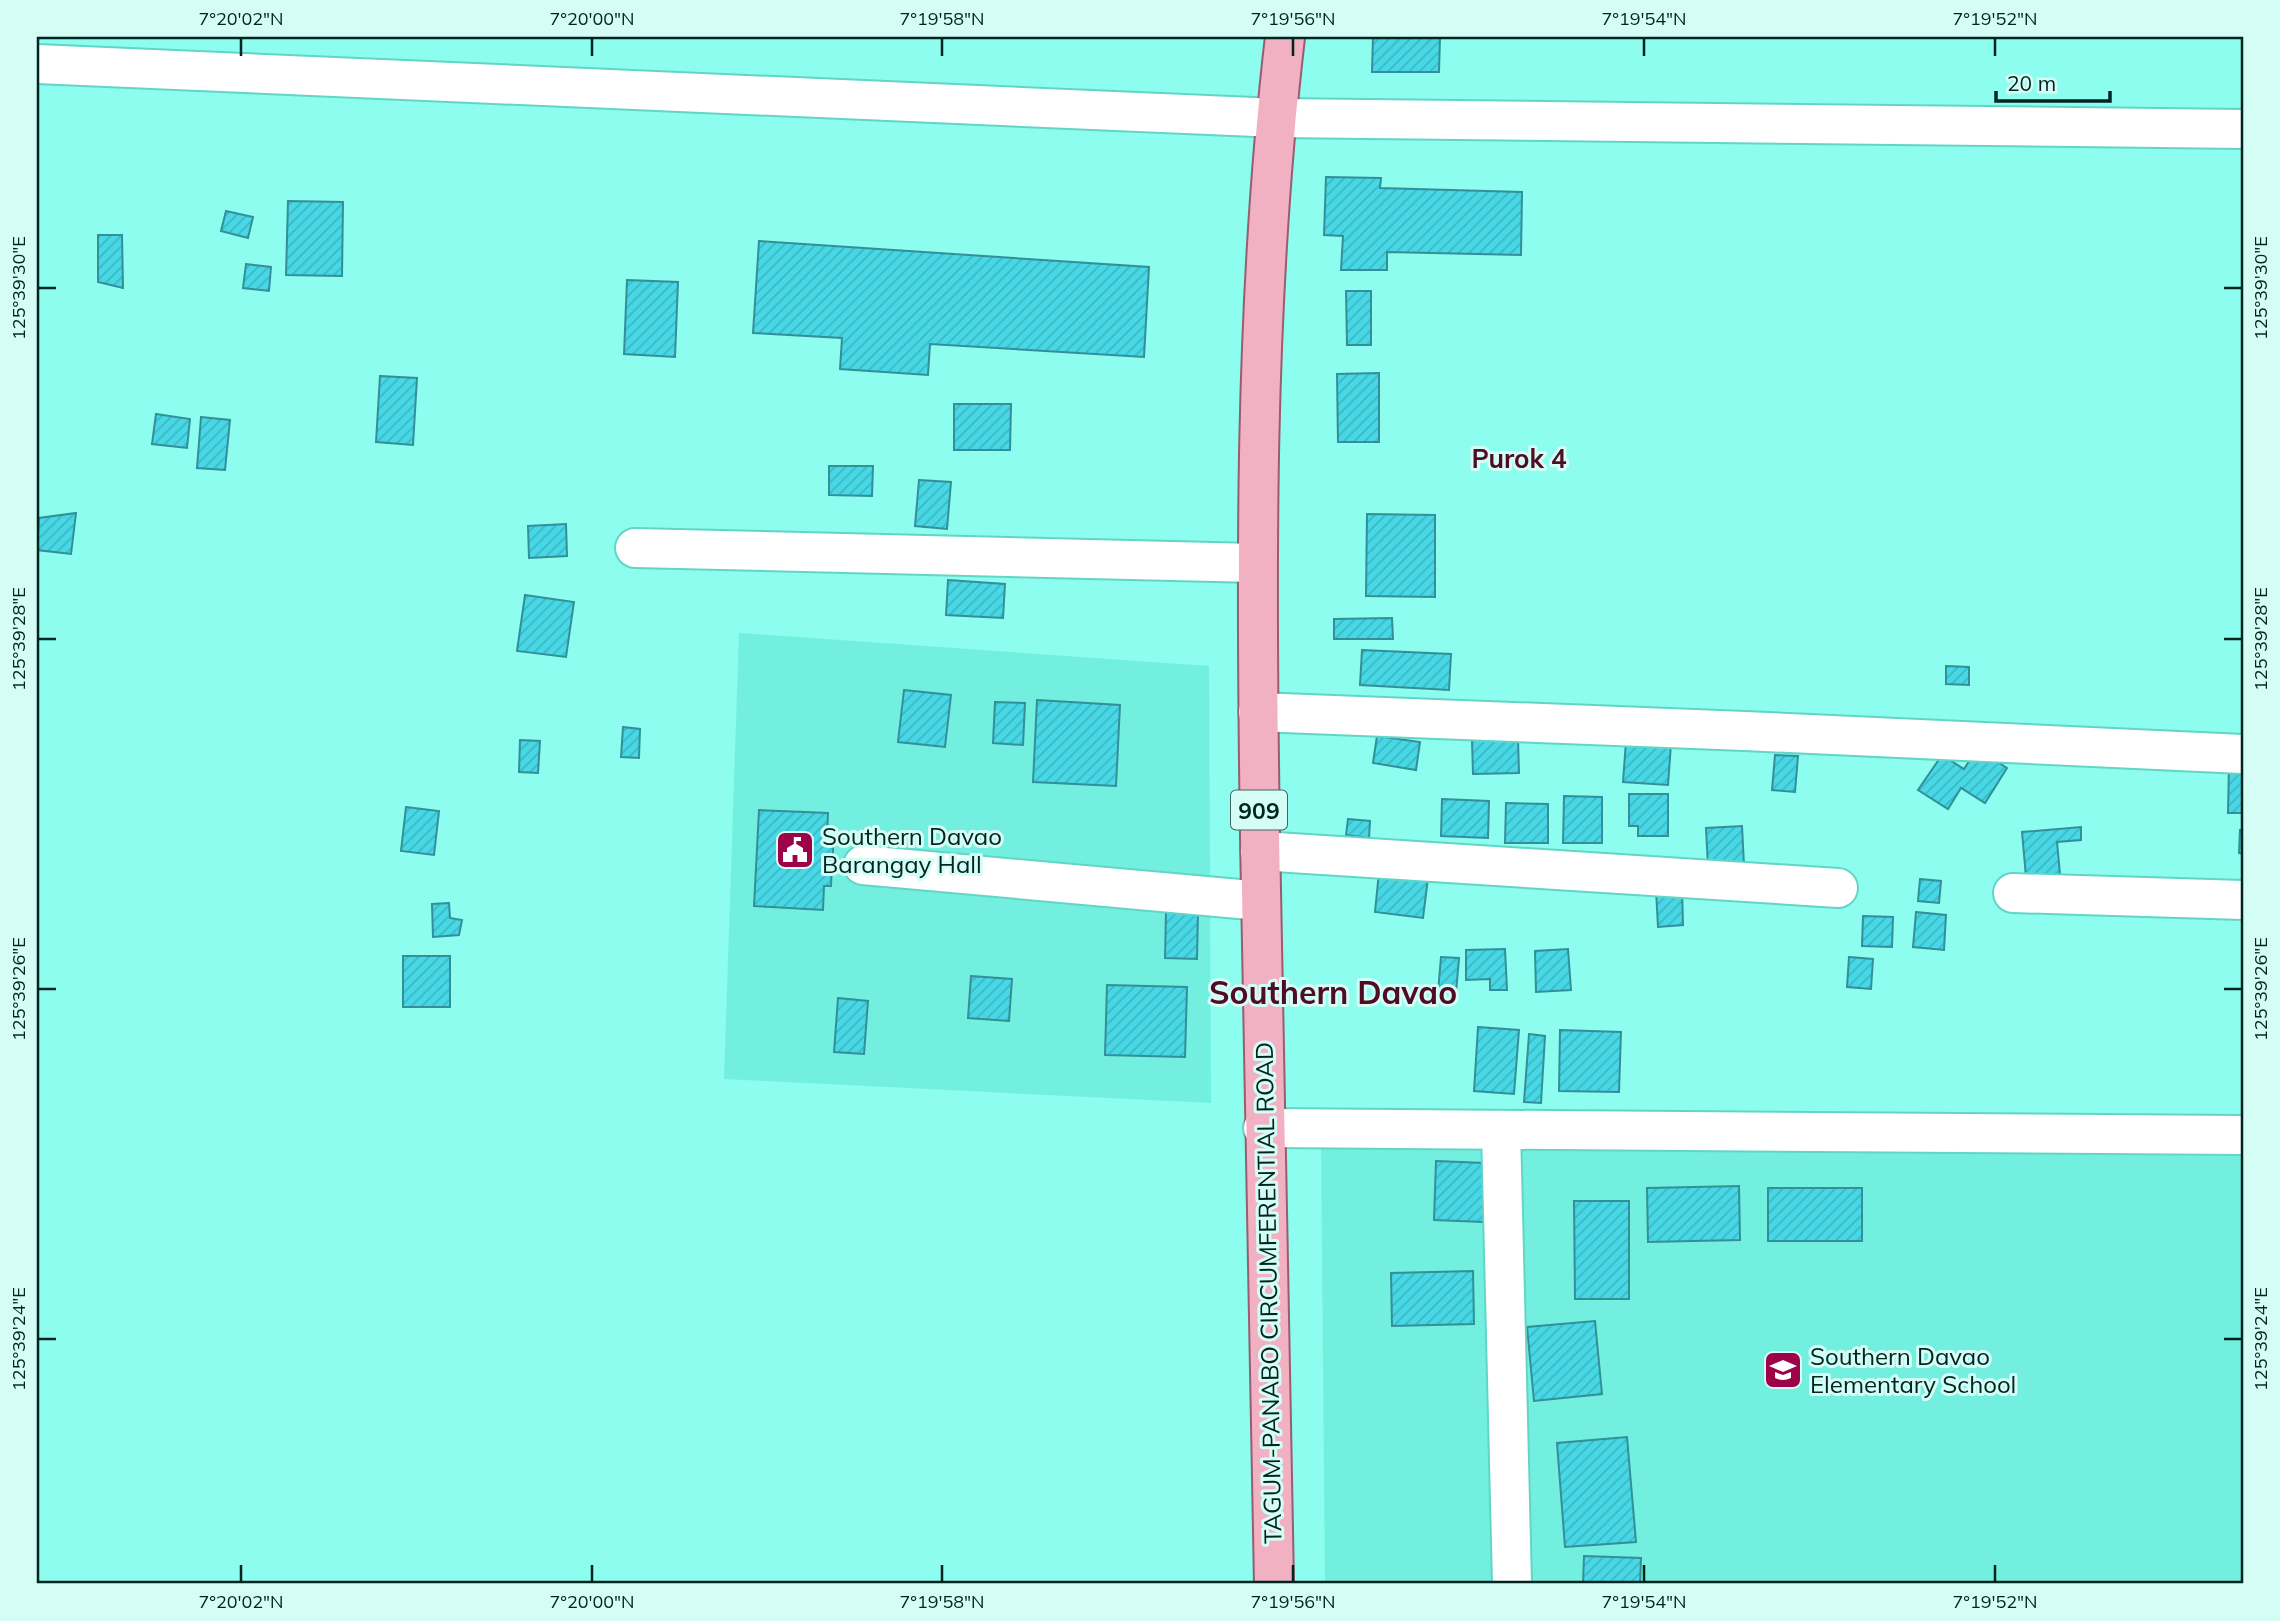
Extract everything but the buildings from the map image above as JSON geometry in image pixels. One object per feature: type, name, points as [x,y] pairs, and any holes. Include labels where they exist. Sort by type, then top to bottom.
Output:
[{"type":"main road","name":"TAGUM-PANABO CIRCUMFERENTIAL ROAD","points":[[1274,1584],[1263,1128],[1256,563],[1259,401],[1276,118],[1285,37]]},
{"type":"street","points":[[37,64],[1276,118],[2243,129]]},
{"type":"street","points":[[635,548],[1256,563]]},
{"type":"street","points":[[1258,712],[2243,754]]},
{"type":"street","points":[[1260,851],[1838,888]]},
{"type":"street","points":[[863,865],[1261,901]]},
{"type":"street","points":[[2012,892],[2243,900]]},
{"type":"street","points":[[1263,1128],[2243,1135]]},
{"type":"street","points":[[1501,1130],[1512,1584]]},
{"type":"shaded area","points":[[739,633],[1209,666],[1211,1103],[724,1079]]},
{"type":"shaded area","name":"Southern Davao Elementary School","points":[[1321,1145],[2243,1156],[2243,1584],[1325,1584]]},
{"type":"place","name":"Southern Davao Barangay Hall","points":[[795,850]]},
{"type":"place","name":"Southern Davao Elementary School","points":[[1783,1370]]},
{"type":"district","name":"Purok 4","points":[[1519,458]]},
{"type":"district","name":"Southern Davao","points":[[1333,992]]}]
